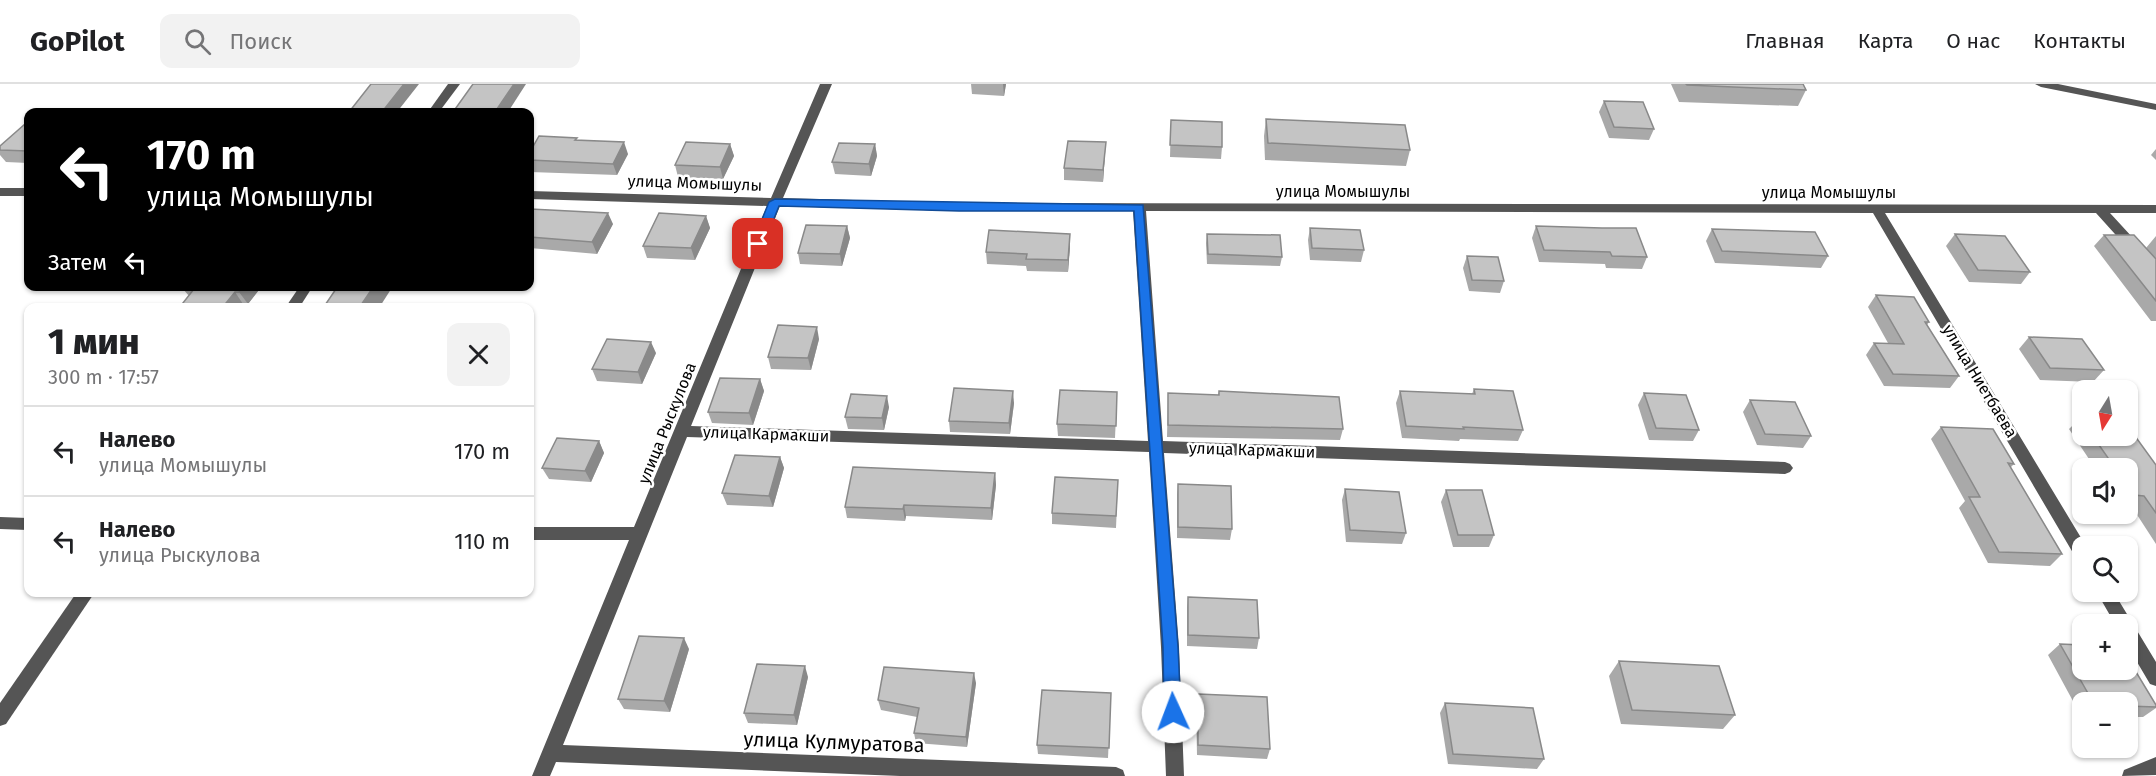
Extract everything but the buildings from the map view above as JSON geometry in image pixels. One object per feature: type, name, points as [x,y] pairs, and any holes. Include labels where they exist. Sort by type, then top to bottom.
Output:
[{"type":"street","points":[[436,108],[454,84]]},
{"type":"street","name":"улица Рыскулова","points":[[541,776],[825,84]]},
{"type":"street","points":[[2041,84],[2156,107]]},
{"type":"street","points":[[0,192],[24,192]]},
{"type":"street","name":"улица Момышулы","points":[[534,195],[959,207],[2156,209]]},
{"type":"street","points":[[1139,208],[1170,647],[1175,776]]},
{"type":"street","name":"улица Ниетбаева","points":[[1877,209],[2072,536]]},
{"type":"street","points":[[2099,209],[2156,271]]},
{"type":"street","name":"улица Кармакши","points":[[684,431],[1785,468]]},
{"type":"street","points":[[0,523],[24,524]]},
{"type":"street","points":[[534,533],[641,534]]},
{"type":"street","points":[[0,718],[84,597]]},
{"type":"street","points":[[2138,648],[2156,678]]},
{"type":"street","name":"улица Кулмуратова","points":[[551,753],[1116,776]]},
{"type":"street","points":[[2131,776],[2156,766]]},
{"type":"route","points":[[758,244],[775,202],[959,207],[1139,208],[1173,712]]}]
